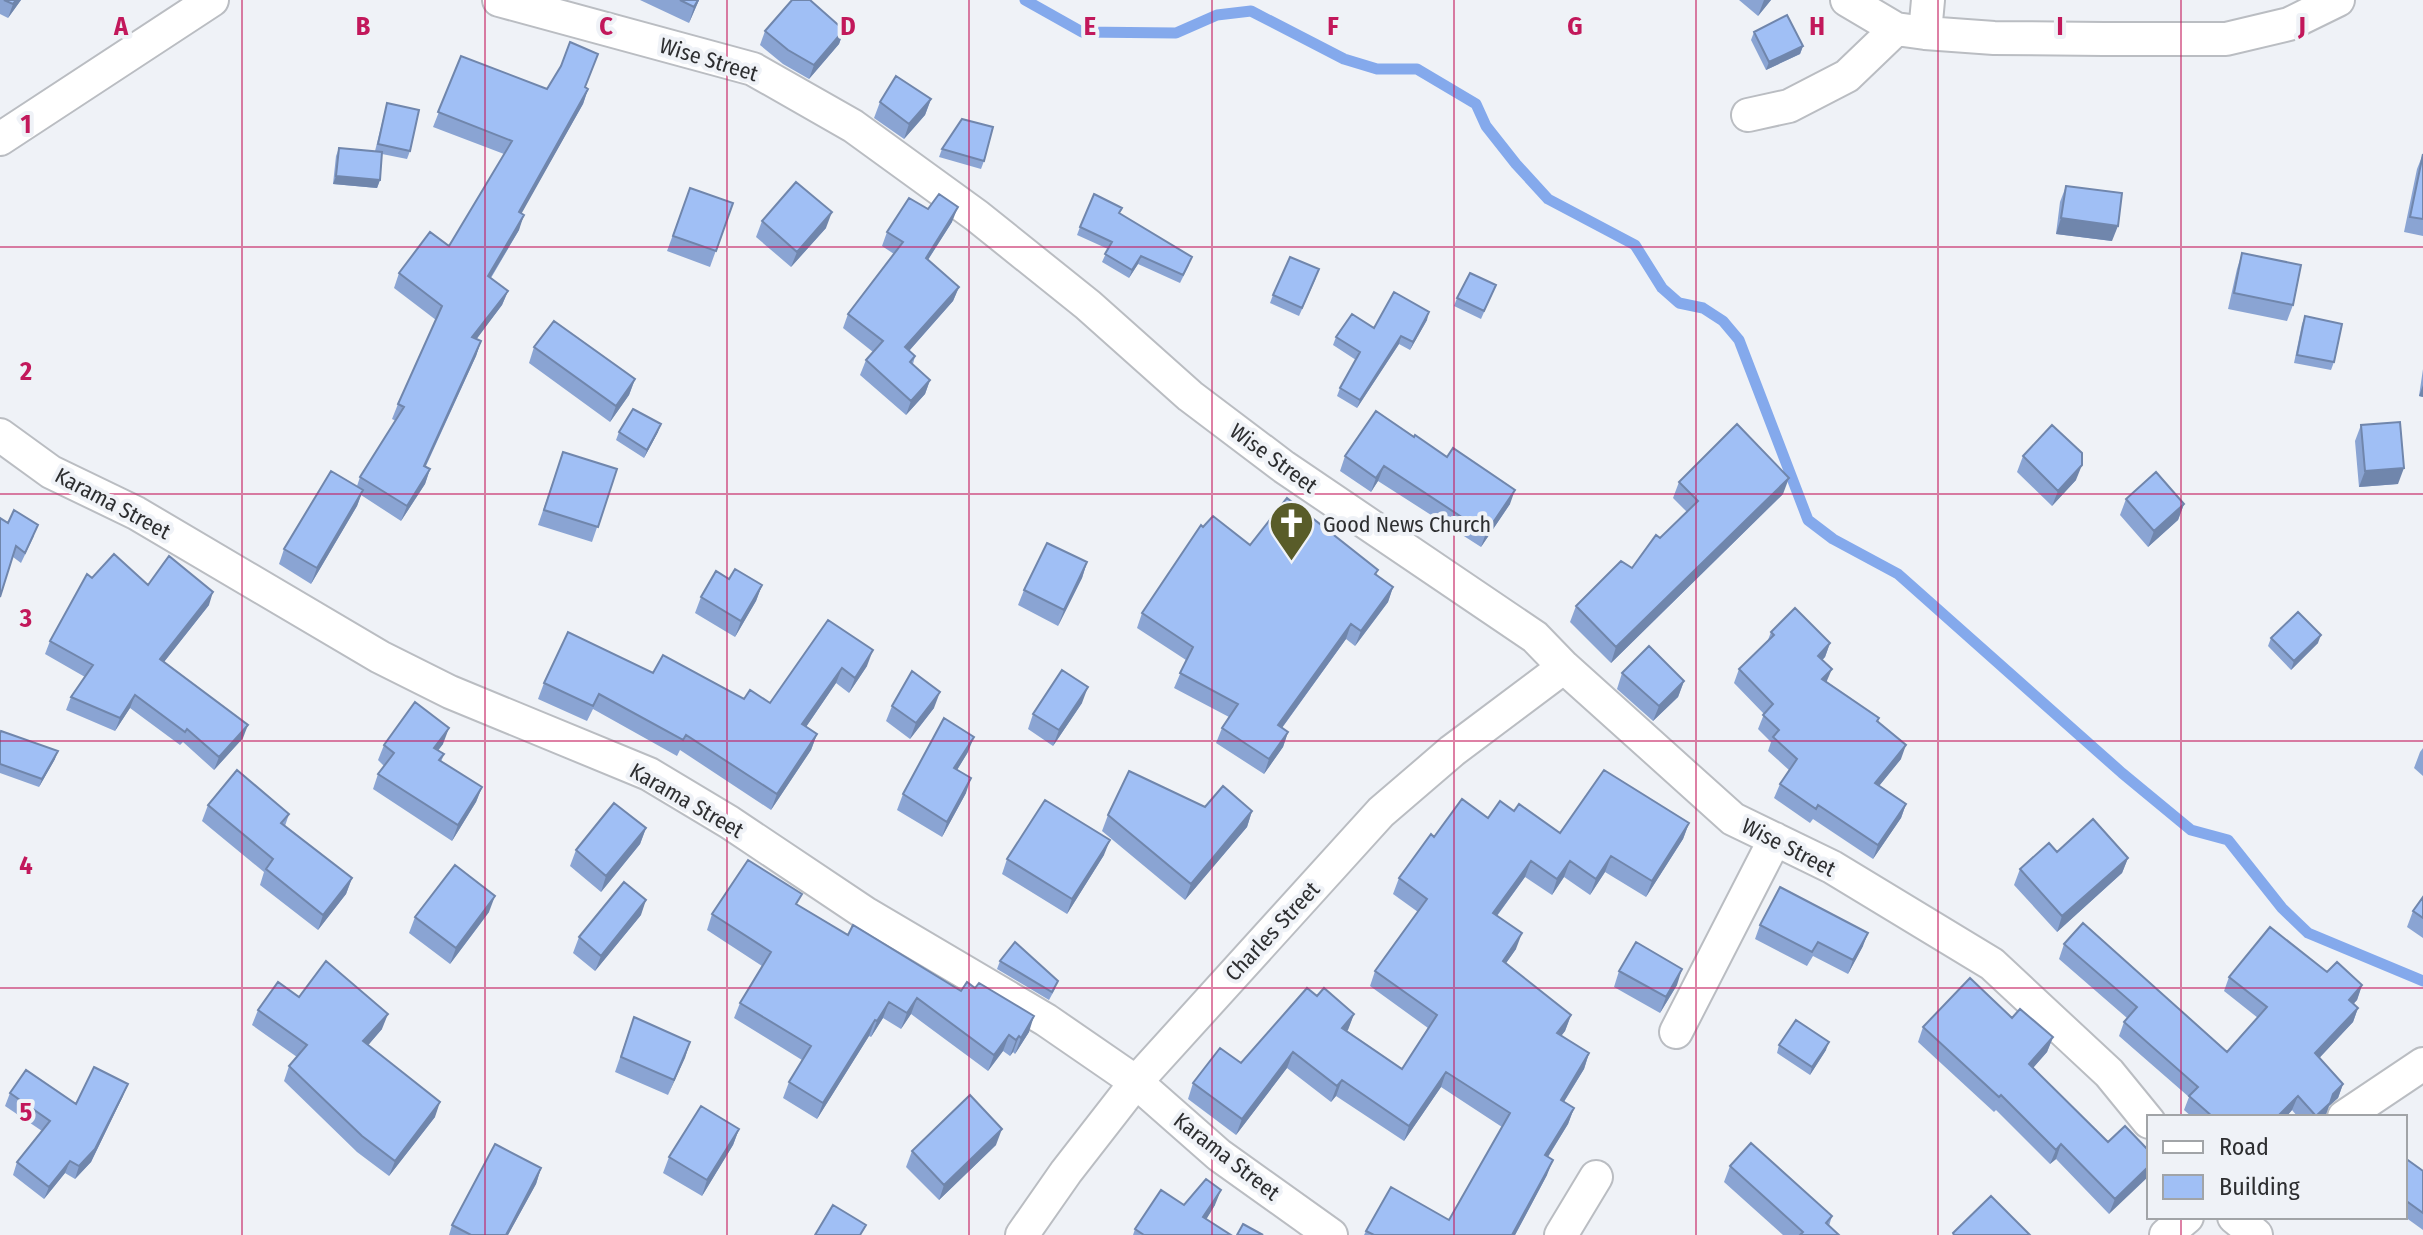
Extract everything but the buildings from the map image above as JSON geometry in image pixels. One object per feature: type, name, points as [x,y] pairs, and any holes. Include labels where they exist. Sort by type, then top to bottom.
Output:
[{"type":"street","points":[[0,139],[212,0]]},
{"type":"street","name":"Wise Street","points":[[499,0],[753,69],[853,126],[977,216],[1088,305],[1213,414],[1284,467],[1535,637],[1564,667],[1733,819],[1832,867],[1992,964],[2109,1073],[2147,1120]]},
{"type":"street","points":[[1847,0],[1911,31],[2010,38],[2226,39],[2289,24],[2338,0]]},
{"type":"street","points":[[1748,115],[1789,106],[1847,76],[1911,31],[1928,0]]},
{"type":"street","name":"Karama Street","points":[[1,435],[51,472],[136,513],[380,657],[450,692],[649,774],[729,822],[865,913],[1046,1020],[1136,1082],[1219,1155],[1331,1235]]},
{"type":"street","name":"Charles Street","points":[[1022,1235],[1136,1082],[1381,812],[1452,751],[1564,667]]},
{"type":"street","points":[[1676,1032],[1775,839]]},
{"type":"street","points":[[2347,1115],[2423,1064]]},
{"type":"street","points":[[1561,1235],[1596,1177]]},
{"type":"street","points":[[2166,1235],[2185,1219]]},
{"type":"street","points":[[2236,1219],[2256,1235]]},
{"type":"waterway","points":[[1025,0],[1082,32],[1176,33],[1217,15],[1251,11],[1344,59],[1377,69],[1417,69],[1476,104],[1486,126],[1548,199],[1635,245],[1662,288],[1679,303],[1703,308],[1723,321],[1739,340],[1808,520],[1833,539],[1898,574],[2122,773],[2191,830],[2228,840],[2282,908],[2308,933],[2423,981]]},
{"type":"place","name":"Good News Church","points":[[1292,563]]}]
